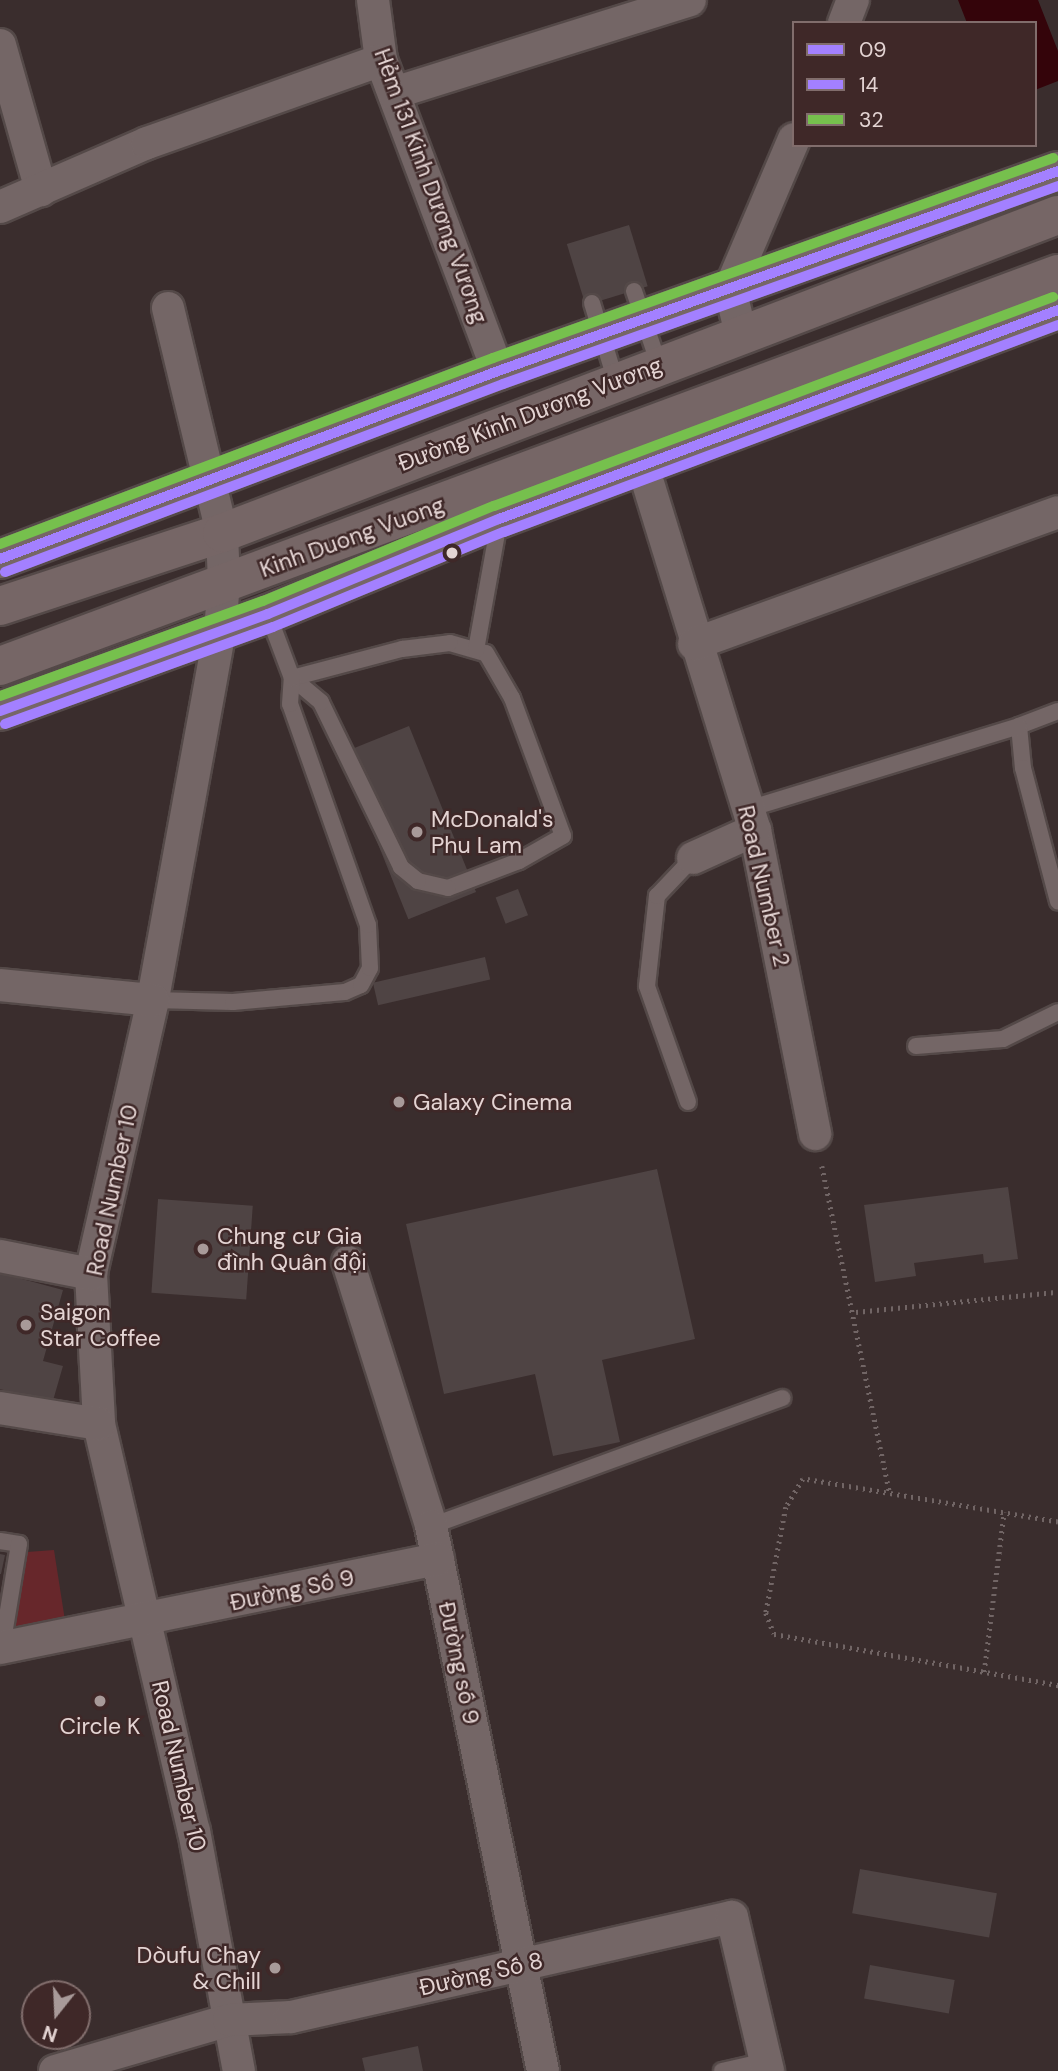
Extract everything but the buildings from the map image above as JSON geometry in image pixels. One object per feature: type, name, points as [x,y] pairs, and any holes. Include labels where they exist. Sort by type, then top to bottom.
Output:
[{"type":"main road","name":"Đường Kinh Dương Vương","points":[[0,559],[498,371],[597,319],[638,305],[730,289],[1058,171]]},
{"type":"main road","name":"Đường Kinh Dương Vương","points":[[0,606],[222,533],[1058,215]]},
{"type":"main road","name":"Kinh Duong Vuong","points":[[0,666],[224,583],[637,449],[1058,274]]},
{"type":"main road","points":[[0,711],[268,614],[499,519],[637,449],[1058,310]]},
{"type":"street","name":"Hẻm 131 Kinh Dương Vương","points":[[373,0],[381,60],[498,371]]},
{"type":"street","points":[[394,93],[690,0]]},
{"type":"street","points":[[845,21],[853,0]]},
{"type":"street","points":[[0,45],[41,190]]},
{"type":"street","points":[[0,207],[147,143],[381,60]]},
{"type":"street","points":[[741,334],[730,289],[792,144]]},
{"type":"street","name":"Road Number 10","points":[[168,308],[222,533],[224,583],[220,630],[153,1000],[91,1274],[99,1424],[194,1831],[239,2071]]},
{"type":"street","name":"Road Number 2","points":[[637,449],[694,644],[751,819],[815,1134]]},
{"type":"street","points":[[694,644],[1058,512]]},
{"type":"street","points":[[693,858],[751,819]]},
{"type":"street","points":[[0,985],[153,1000]]},
{"type":"street","points":[[0,1256],[91,1274]]},
{"type":"street","name":"Đường số 9","points":[[348,1262],[431,1526],[543,2071]]},
{"type":"street","points":[[0,1408],[99,1424]]},
{"type":"street","name":"Đường Số 9","points":[[1,1647],[146,1621],[438,1559]]},
{"type":"street","name":"Đường Số 8","points":[[55,2071],[229,2020],[291,2017],[732,1917],[767,2066]]},
{"type":"lane","points":[[638,305],[659,365]]},
{"type":"lane","points":[[597,319],[616,382]]},
{"type":"lane","points":[[476,650],[499,519]]},
{"type":"lane","points":[[153,1000],[233,1002],[345,992],[362,985],[370,968],[368,925],[290,704],[292,678],[268,614]]},
{"type":"lane","points":[[450,643],[486,653],[512,698],[563,836],[519,861],[448,888],[418,881],[401,867],[321,702],[292,678],[402,649],[450,643]]},
{"type":"lane","points":[[751,819],[1058,711]]},
{"type":"lane","points":[[1019,726],[1023,768],[1058,901]]},
{"type":"lane","points":[[688,1102],[647,986],[657,896],[693,858]]},
{"type":"lane","points":[[916,1046],[1003,1039],[1058,1012]]},
{"type":"lane","points":[[431,1526],[782,1398]]},
{"type":"lane","points":[[0,1541],[19,1544],[1,1647]]},
{"type":"lane","points":[[722,2071],[767,2066]]},
{"type":"path","points":[[815,1134],[856,1312],[890,1494]]},
{"type":"path","points":[[856,1312],[1058,1292]]},
{"type":"path","points":[[1058,1522],[803,1479],[783,1520],[766,1613],[774,1634],[1058,1685]]},
{"type":"path","points":[[984,1672],[1004,1512]]},
{"type":"shaded area","points":[[958,0],[1038,0],[1058,51],[1058,81],[1037,89],[1037,21],[966,21]]},
{"type":"shaded area","points":[[54,1550],[66,1627],[11,1637],[27,1552]]},
{"type":"transit line","name":"32","points":[[0,544],[493,358],[1053,158]]},
{"type":"transit line","name":"09","points":[[0,559],[498,371],[1058,171]]},
{"type":"transit line","name":"14","points":[[5,572],[503,384],[1058,186]]},
{"type":"transit line","name":"32","points":[[0,696],[263,601],[494,506],[1053,297]]},
{"type":"transit line","name":"09","points":[[0,711],[268,614],[499,519],[1058,310]]},
{"type":"transit line","name":"14","points":[[5,724],[273,627],[504,532],[1058,325]]},
{"type":"place","name":"McDonald's Phu Lam","points":[[417,832]]},
{"type":"place","name":"Galaxy Cinema","points":[[399,1102]]},
{"type":"place","name":"Chung cư Gia đình Quân đội","points":[[203,1249]]},
{"type":"place","name":"Saigon Star Coffee","points":[[26,1325]]},
{"type":"place","name":"Circle K","points":[[100,1701]]},
{"type":"place","name":"Dòufu Chay & Chill","points":[[275,1968]]}]
